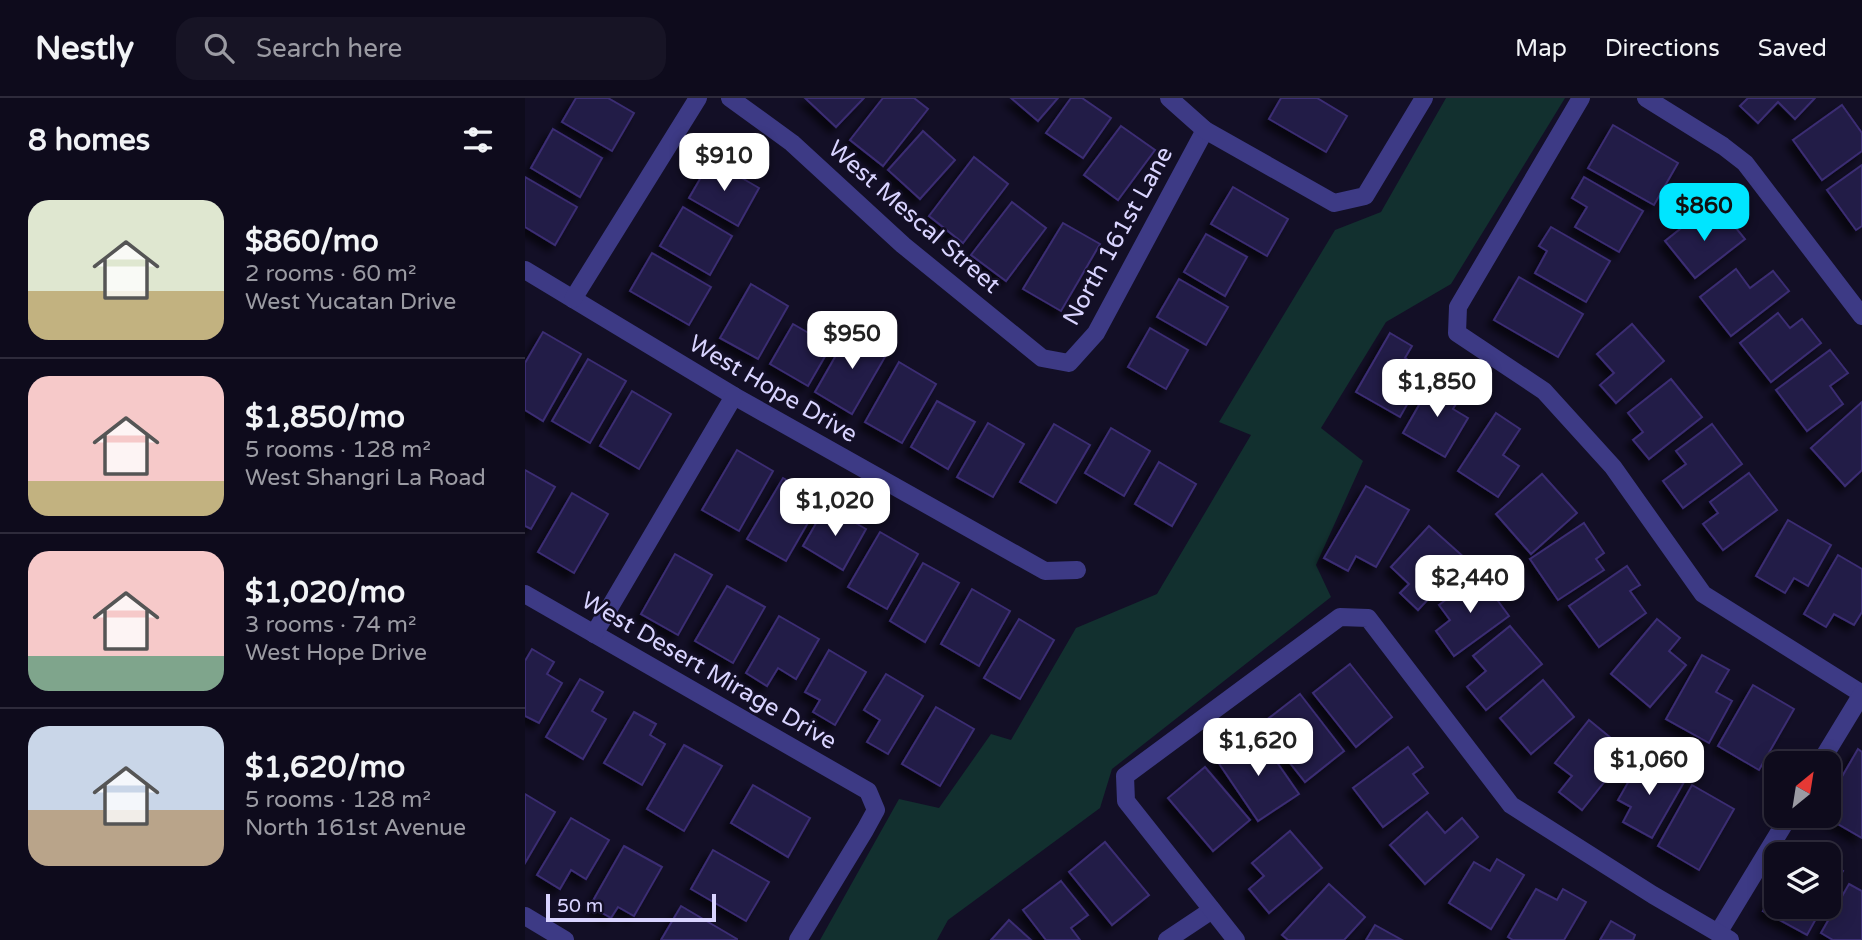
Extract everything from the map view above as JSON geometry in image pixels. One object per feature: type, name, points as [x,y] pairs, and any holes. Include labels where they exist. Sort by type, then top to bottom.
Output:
[{"type":"street","points":[[573,299],[698,98]]},
{"type":"street","name":"West Mescal Street","points":[[730,98],[792,143],[904,245],[1042,358],[1069,363]]},
{"type":"street","points":[[1169,98],[1205,130],[1334,203],[1364,196],[1424,98]]},
{"type":"street","points":[[1581,98],[1458,307],[1457,333],[1544,391],[1613,467],[1703,594],[1862,694],[1827,751]]},
{"type":"street","points":[[1646,98],[1723,146],[1745,163],[1862,316]]},
{"type":"street","name":"North 161st Lane","points":[[1069,363],[1096,333],[1205,130]]},
{"type":"street","name":"West Hope Drive","points":[[525,270],[734,396],[1045,571],[1077,570]]},
{"type":"street","points":[[594,634],[734,396]]},
{"type":"street","name":"West Desert Mirage Drive","points":[[525,594],[868,791],[876,810],[798,940]]},
{"type":"street","points":[[1236,940],[1125,801],[1125,776],[1340,617],[1368,618],[1511,805],[1653,895],[1724,936],[1782,828]]},
{"type":"street","points":[[1167,940],[1212,909]]},
{"type":"street","points":[[525,916],[565,940]]},
{"type":"green space","points":[[1446,98],[1565,98],[1451,284],[1386,322],[1321,428],[1363,461],[1316,565],[1331,597],[1112,769],[1100,808],[948,920],[937,940],[820,940],[899,799],[939,808],[991,734],[1011,740],[1076,628],[1157,594],[1251,435],[1219,422],[1335,230],[1381,212]]},
{"type":"building","points":[[576,98],[608,98],[634,113],[612,151],[562,122]]},
{"type":"building","points":[[805,98],[864,98],[836,127]]},
{"type":"building","points":[[883,98],[914,98],[928,109],[883,166],[850,140]]},
{"type":"building","points":[[1011,98],[1058,98],[1038,121]]},
{"type":"building","points":[[1071,98],[1082,98],[1111,118],[1083,158],[1046,133]]},
{"type":"building","points":[[1281,98],[1317,98],[1347,116],[1326,152],[1269,119]]},
{"type":"building","points":[[1748,98],[1815,98],[1795,119],[1778,102],[1758,123],[1740,106]]},
{"type":"building","points":[[1842,105],[1862,133],[1862,151],[1822,180],[1793,140]]},
{"type":"building","points":[[1613,125],[1678,163],[1654,205],[1588,168]]},
{"type":"building","points":[[1121,126],[1155,150],[1118,200],[1084,175]]},
{"type":"building","points":[[553,129],[602,158],[580,197],[531,168]]},
{"type":"building","points":[[923,131],[955,160],[920,199],[888,170]]},
{"type":"building","points":[[974,157],[1008,184],[963,243],[929,216]]},
{"type":"building","points":[[711,160],[759,188],[738,226],[689,198]]},
{"type":"building","points":[[1862,165],[1862,226],[1856,230],[1827,190]]},
{"type":"building","points":[[525,177],[577,207],[555,245],[525,227]]},
{"type":"building","points":[[1584,177],[1643,211],[1619,252],[1575,227],[1587,207],[1572,198]]},
{"type":"building","points":[[1233,187],[1288,219],[1267,256],[1211,224]]},
{"type":"building","points":[[1012,202],[1046,228],[1006,281],[971,255]]},
{"type":"building","points":[[683,207],[732,236],[710,275],[660,246]]},
{"type":"building","points":[[1703,211],[1715,226],[1727,217],[1745,239],[1695,278],[1665,241]]},
{"type":"building","points":[[1063,223],[1100,244],[1061,311],[1023,289]]},
{"type":"building","points":[[1551,227],[1610,261],[1586,302],[1535,273],[1547,251],[1539,246]]},
{"type":"building","points":[[1206,234],[1247,257],[1225,296],[1184,272]]},
{"type":"building","points":[[652,253],[711,287],[689,325],[630,291]]},
{"type":"building","points":[[1736,269],[1750,288],[1773,271],[1789,291],[1731,336],[1700,297]]},
{"type":"building","points":[[1519,277],[1583,314],[1558,357],[1494,320]]},
{"type":"building","points":[[1179,279],[1228,307],[1206,345],[1157,317]]},
{"type":"building","points":[[751,284],[788,306],[758,359],[720,338]]},
{"type":"building","points":[[1778,313],[1790,328],[1802,319],[1821,343],[1771,382],[1740,343]]},
{"type":"building","points":[[793,324],[831,346],[808,386],[770,364]]},
{"type":"building","points":[[1632,324],[1664,361],[1616,403],[1600,385],[1614,373],[1597,354]]},
{"type":"building","points":[[1150,328],[1188,350],[1166,389],[1128,367]]},
{"type":"building","points":[[851,329],[889,350],[852,414],[815,392]]},
{"type":"building","points":[[543,332],[581,354],[543,421],[525,410],[525,363]]},
{"type":"building","points":[[1390,333],[1412,346],[1405,358],[1426,371],[1400,417],[1356,392]]},
{"type":"building","points":[[1830,350],[1848,373],[1830,386],[1843,404],[1807,431],[1776,390]]},
{"type":"building","points":[[588,359],[626,381],[590,443],[552,421]]},
{"type":"building","points":[[899,362],[936,384],[902,443],[865,422]]},
{"type":"building","points":[[1434,379],[1461,395],[1453,409],[1468,418],[1445,457],[1403,433]]},
{"type":"building","points":[[1671,379],[1702,417],[1649,459],[1633,440],[1643,432],[1628,413]]},
{"type":"building","points":[[632,391],[671,414],[639,469],[600,446]]},
{"type":"building","points":[[937,401],[975,422],[948,469],[911,447]]},
{"type":"building","points":[[1862,402],[1862,470],[1845,486],[1811,448]]},
{"type":"building","points":[[1496,413],[1520,429],[1503,455],[1519,466],[1498,497],[1458,471]]},
{"type":"building","points":[[988,423],[1024,444],[993,497],[957,477]]},
{"type":"building","points":[[1054,424],[1090,445],[1056,503],[1020,482]]},
{"type":"building","points":[[1712,424],[1742,464],[1683,508],[1663,481],[1686,464],[1676,451]]},
{"type":"building","points":[[1111,428],[1150,451],[1124,496],[1085,473]]},
{"type":"building","points":[[737,450],[773,471],[739,531],[702,510]]},
{"type":"building","points":[[1159,462],[1196,484],[1172,526],[1135,504]]},
{"type":"building","points":[[525,470],[555,487],[531,529],[525,526]]},
{"type":"building","points":[[1749,473],[1777,510],[1723,550],[1703,524],[1718,513],[1710,502]]},
{"type":"building","points":[[1542,474],[1577,513],[1531,554],[1496,514]]},
{"type":"building","points":[[783,478],[821,500],[786,561],[747,539]]},
{"type":"building","points":[[1366,486],[1409,510],[1376,567],[1356,556],[1348,571],[1324,558]]},
{"type":"building","points":[[572,493],[608,514],[574,573],[538,552]]},
{"type":"building","points":[[826,506],[866,529],[843,570],[803,546]]},
{"type":"building","points":[[1788,520],[1831,545],[1808,586],[1794,578],[1785,593],[1756,576]]},
{"type":"building","points":[[1584,523],[1604,553],[1596,559],[1604,570],[1558,600],[1530,559]]},
{"type":"building","points":[[1429,526],[1466,559],[1418,610],[1400,593],[1409,584],[1391,567]]},
{"type":"building","points":[[880,532],[918,554],[887,609],[848,587]]},
{"type":"building","points":[[675,554],[712,575],[678,635],[641,614]]},
{"type":"building","points":[[1838,555],[1862,569],[1862,612],[1854,625],[1834,614],[1826,627],[1804,614]]},
{"type":"building","points":[[923,563],[959,583],[925,642],[890,621]]},
{"type":"building","points":[[1627,566],[1640,585],[1630,591],[1646,613],[1599,647],[1569,606]]},
{"type":"building","points":[[1479,575],[1509,616],[1454,656],[1436,631],[1450,620],[1439,605]]},
{"type":"building","points":[[727,586],[765,607],[733,663],[695,641]]},
{"type":"building","points":[[972,589],[1010,611],[979,666],[941,644]]},
{"type":"building","points":[[779,616],[819,639],[796,679],[778,668],[767,686],[746,673]]},
{"type":"building","points":[[1019,619],[1054,640],[1020,699],[984,678]]},
{"type":"building","points":[[1657,619],[1680,638],[1669,651],[1686,665],[1650,707],[1611,674]]},
{"type":"building","points":[[1510,626],[1542,664],[1486,710],[1467,687],[1486,671],[1473,656]]},
{"type":"building","points":[[532,649],[554,662],[547,674],[562,683],[539,723],[525,716],[525,661]]},
{"type":"building","points":[[829,650],[866,672],[835,725],[813,712],[820,700],[805,692]]},
{"type":"building","points":[[1702,655],[1729,670],[1716,692],[1732,701],[1709,743],[1666,719]]},
{"type":"building","points":[[1350,664],[1392,717],[1356,747],[1313,693]]},
{"type":"building","points":[[886,674],[923,696],[888,754],[867,742],[880,720],[864,710]]},
{"type":"building","points":[[580,679],[603,692],[592,711],[606,719],[583,759],[546,737]]},
{"type":"building","points":[[1543,680],[1574,717],[1531,754],[1500,718]]},
{"type":"building","points":[[1753,685],[1794,709],[1770,751],[1764,751],[1764,761],[1759,770],[1718,746]]},
{"type":"building","points":[[1300,694],[1344,751],[1305,782],[1260,725]]},
{"type":"building","points":[[936,707],[974,729],[940,786],[902,764]]},
{"type":"building","points":[[634,712],[656,724],[650,735],[665,744],[642,785],[604,763]]},
{"type":"building","points":[[1589,720],[1628,752],[1582,810],[1559,792],[1572,776],[1555,763]]},
{"type":"building","points":[[1258,735],[1299,794],[1258,821],[1218,762]]},
{"type":"building","points":[[684,745],[722,766],[684,831],[647,809]]},
{"type":"building","points":[[1408,747],[1423,767],[1413,774],[1428,793],[1383,827],[1353,788]]},
{"type":"building","points":[[1858,749],[1862,752],[1862,838],[1841,826],[1841,778]]},
{"type":"building","points":[[1642,758],[1684,782],[1652,838],[1623,822],[1631,807],[1618,800]]},
{"type":"building","points":[[1205,767],[1250,820],[1213,851],[1168,798]]},
{"type":"building","points":[[753,785],[810,818],[788,857],[731,823]]},
{"type":"building","points":[[1692,785],[1734,809],[1699,870],[1658,846]]},
{"type":"building","points":[[525,794],[555,812],[525,863]]},
{"type":"building","points":[[1427,812],[1445,833],[1462,818],[1478,837],[1425,884],[1390,845]]},
{"type":"building","points":[[571,818],[609,840],[586,879],[571,870],[560,889],[537,875]]},
{"type":"building","points":[[1290,831],[1322,868],[1269,913],[1249,889],[1264,876],[1252,863]]},
{"type":"building","points":[[1105,842],[1149,895],[1112,925],[1069,872]]},
{"type":"building","points":[[624,846],[662,867],[634,916],[618,907],[611,918],[590,906]]},
{"type":"building","points":[[713,850],[769,882],[746,921],[691,889]]},
{"type":"building","points":[[1497,859],[1524,875],[1491,929],[1449,903],[1474,862],[1490,871]]},
{"type":"building","points":[[1061,881],[1088,915],[1071,928],[1080,940],[1046,940],[1023,910]]},
{"type":"building","points":[[1329,884],[1365,917],[1344,940],[1288,940],[1282,935]]},
{"type":"building","points":[[1849,884],[1862,891],[1862,940],[1833,940],[1821,933],[1829,919],[1841,919],[1841,898]]},
{"type":"building","points":[[1536,889],[1557,900],[1563,889],[1586,902],[1564,940],[1513,940],[1508,937]]},
{"type":"building","points":[[681,906],[737,939],[737,940],[661,940]]},
{"type":"building","points":[[1778,919],[1816,919],[1807,935]]},
{"type":"building","points":[[1009,920],[1031,940],[991,940]]},
{"type":"building","points":[[1611,921],[1635,935],[1633,940],[1600,940]]},
{"type":"building","points":[[1375,925],[1402,940],[1366,940]]}]
